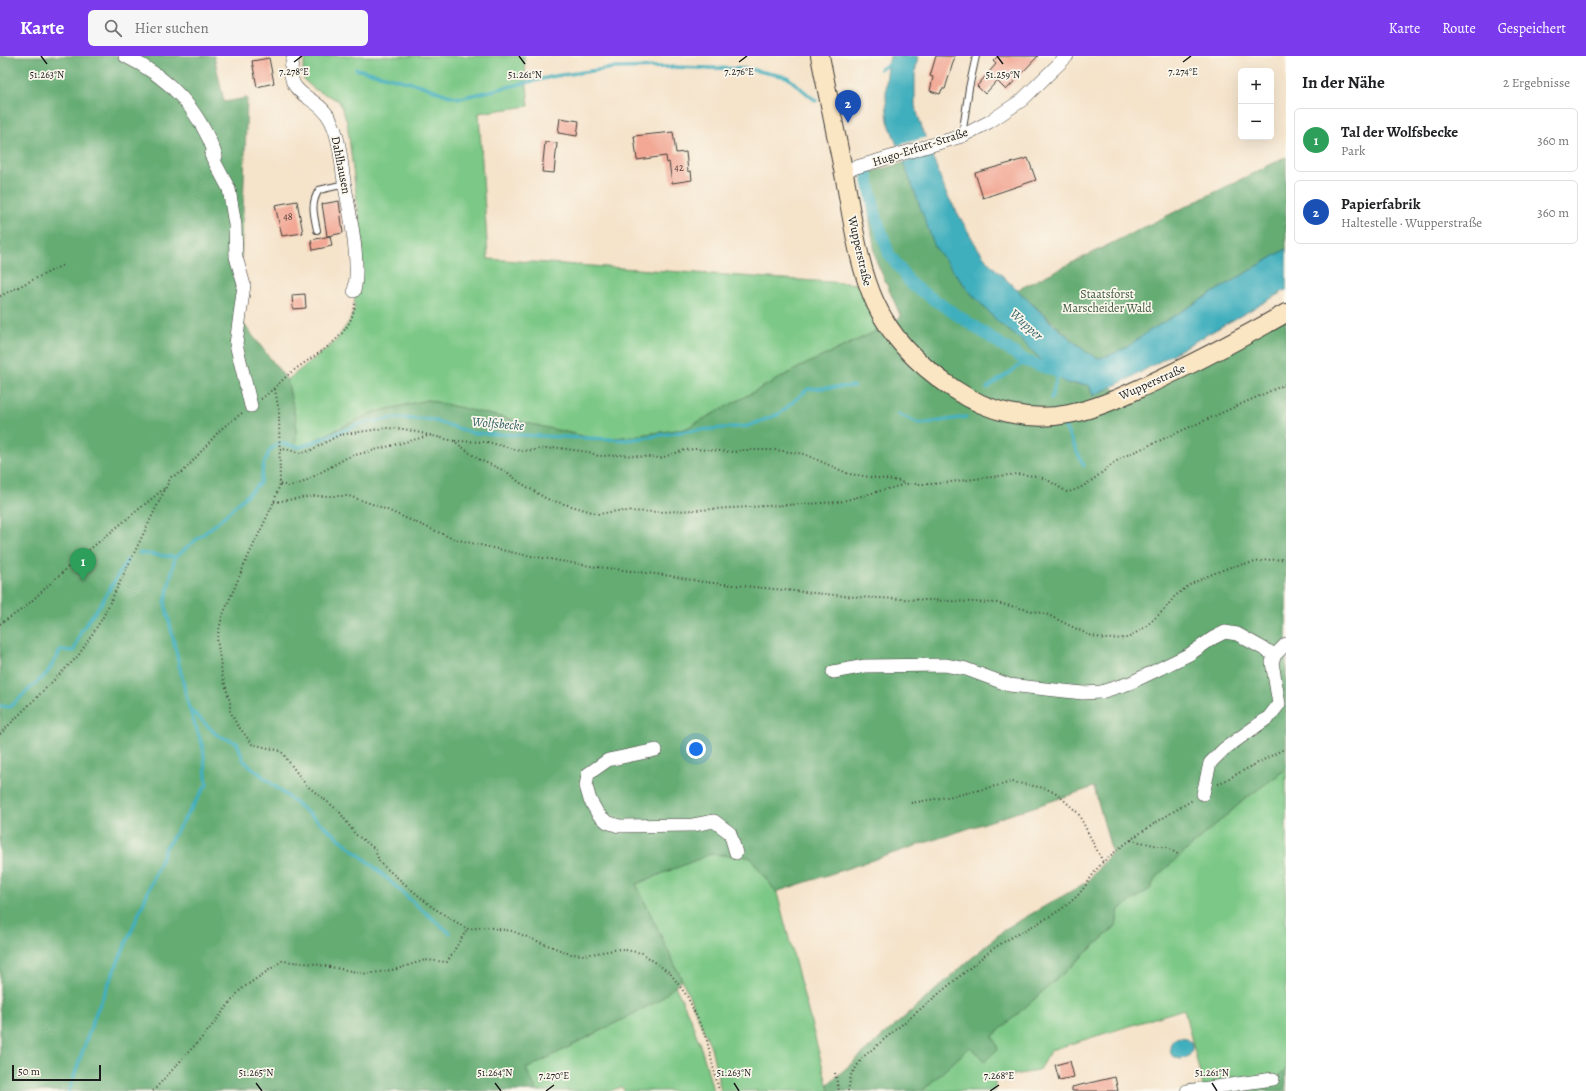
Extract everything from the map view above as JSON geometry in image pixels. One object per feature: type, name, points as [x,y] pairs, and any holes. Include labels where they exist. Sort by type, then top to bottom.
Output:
[{"type":"main road","name":"Wupperstraße","points":[[820,56],[862,268],[870,293],[883,320],[908,352],[940,380],[968,399],[999,411],[1026,417],[1047,417],[1070,414],[1096,407],[1198,362],[1286,313]]},
{"type":"street","points":[[125,56],[158,77],[184,98],[200,120],[216,156],[212,158],[229,189],[235,225],[236,257],[244,285],[236,344],[251,406]]},
{"type":"street","name":"Dahlhausen","points":[[294,56],[291,76],[294,86],[301,94],[324,110],[331,121],[337,139],[353,232],[356,282],[354,291]]},
{"type":"street","name":"Hugo-Erfurt-Straße","points":[[843,171],[886,157],[962,136],[989,122],[1022,100],[1068,56]]},
{"type":"street","points":[[833,672],[865,666],[945,665],[966,669],[1009,685],[1089,693],[1101,692],[1155,673],[1190,654],[1213,638],[1225,632],[1237,634],[1276,655]]},
{"type":"street","points":[[1203,794],[1210,763],[1224,749],[1269,717],[1279,704],[1272,662],[1286,644]]},
{"type":"street","points":[[656,750],[608,760],[588,774],[586,786],[590,800],[598,814],[607,822],[619,826],[693,825],[714,821],[730,833],[736,853]]},
{"type":"street","points":[[1187,1091],[1273,1079]]},
{"type":"lane","points":[[962,136],[969,88],[976,56]]},
{"type":"lane","points":[[317,230],[313,212],[313,203],[319,190],[345,184]]},
{"type":"path","points":[[0,296],[63,265]]},
{"type":"path","points":[[0,734],[78,656],[102,618],[171,477],[183,472],[221,429],[275,389],[289,374],[335,342],[349,322],[354,310],[354,291]]},
{"type":"path","points":[[454,442],[478,459],[507,472],[519,482],[547,499],[599,514],[617,511],[660,512],[839,502],[906,484],[1028,474],[1046,479],[1067,492],[1074,491],[1089,483],[1111,464],[1123,457],[1286,384]]},
{"type":"path","points":[[275,389],[279,412],[280,484],[274,502],[246,561],[222,617],[217,638],[222,674],[230,702],[230,711],[236,723],[252,744],[281,751],[306,785],[339,811],[355,834],[374,848],[380,863],[432,907],[467,929],[486,927],[512,931],[570,954],[585,955],[620,949],[642,953],[670,973],[687,996],[706,1037],[719,1091]]},
{"type":"path","points":[[280,449],[286,449],[299,453],[310,451],[339,435],[386,428],[404,429],[432,435],[454,442],[487,442],[521,451],[570,448],[575,451],[589,452],[598,456],[623,455],[660,458],[685,450],[696,449],[734,452],[743,450],[790,451],[804,454],[849,474],[898,480],[906,484]]},
{"type":"path","points":[[280,484],[289,486],[302,483],[348,457],[432,435]]},
{"type":"path","points":[[0,624],[24,608],[67,568],[167,486]]},
{"type":"path","points":[[274,502],[314,496],[349,496],[378,506],[454,539],[526,555],[590,566],[671,576],[703,582],[855,597],[997,603],[1046,614],[1089,635],[1105,639],[1128,638],[1145,627],[1164,610],[1175,596],[1191,584],[1210,575],[1233,566],[1286,558]]},
{"type":"path","points":[[848,1091],[851,1075],[863,1057],[1001,942],[1060,909],[1076,897],[1103,862],[1131,840],[1159,820],[1231,776],[1286,748]]},
{"type":"path","points":[[911,803],[959,795],[1012,782],[1044,788],[1056,793],[1078,813],[1103,862]]},
{"type":"path","points":[[1131,840],[1168,848],[1179,855]]},
{"type":"path","points":[[153,1091],[207,1032],[240,990],[282,961],[315,964],[366,974],[397,969],[425,960],[447,962],[467,929]]},
{"type":"path","points":[[835,1072],[839,1091]]},
{"type":"green space","points":[[0,56],[214,56],[224,102],[247,98],[239,318],[287,380],[296,421],[296,449],[372,413],[427,400],[600,440],[685,429],[800,367],[881,329],[901,317],[876,260],[863,174],[904,163],[935,246],[967,289],[999,323],[1021,340],[1065,383],[1089,385],[1093,396],[1112,387],[1123,397],[1286,312],[1286,769],[1245,799],[1157,876],[1150,889],[1119,909],[1116,926],[993,1036],[998,1049],[985,1061],[970,1047],[922,1091],[829,1091],[828,1084],[1005,929],[1087,882],[1112,852],[1094,787],[776,892],[750,857],[711,854],[636,884],[682,980],[658,1001],[526,1069],[537,1091],[0,1091]]},
{"type":"green space","points":[[306,56],[524,56],[529,106],[479,113],[488,259],[859,284],[881,329],[800,367],[685,429],[600,440],[427,400],[372,413],[295,449],[296,421],[287,380],[335,342],[349,322],[354,310],[357,250],[363,249],[347,122],[339,101],[314,89],[303,79],[303,67]]},
{"type":"green space","name":"Staatsforst Marscheider Wald","points":[[1286,157],[1286,249],[1149,331],[1127,347],[1110,355],[1099,358],[1086,352],[1017,290]]},
{"type":"green space","points":[[1286,769],[1286,1069],[1264,1091],[1182,1091],[1203,1086],[1184,1009],[1051,1050],[1038,1071],[995,1078],[995,1091],[922,1091],[970,1047],[985,1061],[993,1036],[1116,926],[1119,909],[1150,889],[1157,876],[1245,799]]},
{"type":"green space","points":[[710,854],[751,857],[777,893],[829,1091],[721,1091],[711,1047],[682,980],[636,884]]},
{"type":"green space","points":[[675,986],[697,1037],[713,1091],[624,1091],[622,1087],[610,1091],[537,1091],[526,1069],[658,1001]]},
{"type":"green space","points":[[1286,1069],[1286,1091],[1264,1091]]},
{"type":"water","name":"Wupper","points":[[890,56],[918,56],[915,73],[915,106],[946,193],[977,247],[989,263],[1052,323],[1086,352],[1099,358],[1110,355],[1127,347],[1149,331],[1286,249],[1286,290],[1132,377],[1093,396],[1089,385],[1065,383],[1021,340],[999,323],[967,289],[935,247],[888,121],[886,88]]},
{"type":"water","points":[[1181,1037],[1185,1038],[1191,1044],[1191,1052],[1185,1058],[1181,1059],[1177,1058],[1171,1052],[1170,1048],[1171,1044],[1177,1038]]},
{"type":"pier","points":[[927,137],[934,154],[902,162],[896,146]]},
{"type":"building","points":[[936,56],[955,56],[945,89],[942,89],[940,94],[930,91],[933,77],[930,76]]},
{"type":"building","points":[[998,56],[1038,56],[1006,90],[997,81],[985,94],[977,86],[996,64],[993,61]]},
{"type":"building","points":[[269,58],[274,83],[257,87],[252,61]]},
{"type":"building","points":[[560,118],[579,121],[577,136],[558,133]]},
{"type":"building","points":[[673,132],[676,153],[686,152],[688,172],[691,171],[692,180],[672,183],[669,162],[667,163],[666,156],[637,160],[634,136]]},
{"type":"building","points":[[545,142],[557,143],[554,173],[542,172]]},
{"type":"building","points":[[1028,158],[1036,180],[983,198],[975,173]]},
{"type":"building","points":[[297,201],[303,233],[282,236],[275,205]]},
{"type":"building","points":[[339,201],[343,233],[327,236],[322,204]]},
{"type":"building","points":[[330,236],[332,246],[313,250],[311,240]]},
{"type":"building","points":[[305,294],[306,308],[293,309],[292,295]]},
{"type":"building","points":[[1070,1061],[1074,1077],[1059,1080],[1055,1065]]},
{"type":"building","points":[[1115,1077],[1118,1091],[1072,1091],[1072,1087]]},
{"type":"waterway","points":[[880,69],[892,63]]},
{"type":"waterway","points":[[356,69],[420,85],[460,98],[555,76],[613,68],[668,67],[749,69],[787,77],[816,101]]},
{"type":"waterway","points":[[867,174],[875,213],[889,254],[912,285],[1026,361],[1067,375]]},
{"type":"waterway","points":[[987,388],[1026,361]]},
{"type":"waterway","points":[[1051,399],[1058,373]]},
{"type":"waterway","name":"Wolfsbecke","points":[[139,553],[175,557],[217,523],[260,483],[264,463],[270,450],[279,443],[300,447],[363,423],[397,418],[432,420],[473,433],[629,440],[687,431],[748,426],[779,414],[808,389],[854,386]]},
{"type":"waterway","points":[[898,414],[921,424],[966,417]]},
{"type":"waterway","points":[[1064,425],[1084,466]]},
{"type":"waterway","points":[[69,1091],[95,1015],[165,849],[207,784],[203,747],[189,708],[165,603],[175,557]]},
{"type":"waterway","name":"Wolfsbecke","points":[[0,706],[10,707],[47,673],[61,650],[74,651],[81,631],[102,602],[127,560]]},
{"type":"waterway","points":[[190,709],[217,735],[237,743],[244,761],[372,865],[450,933]]},
{"type":"place","name":"Papierfabrik","points":[[848,123]]},
{"type":"place","name":"Tal der Wolfsbecke","points":[[83,581]]}]
